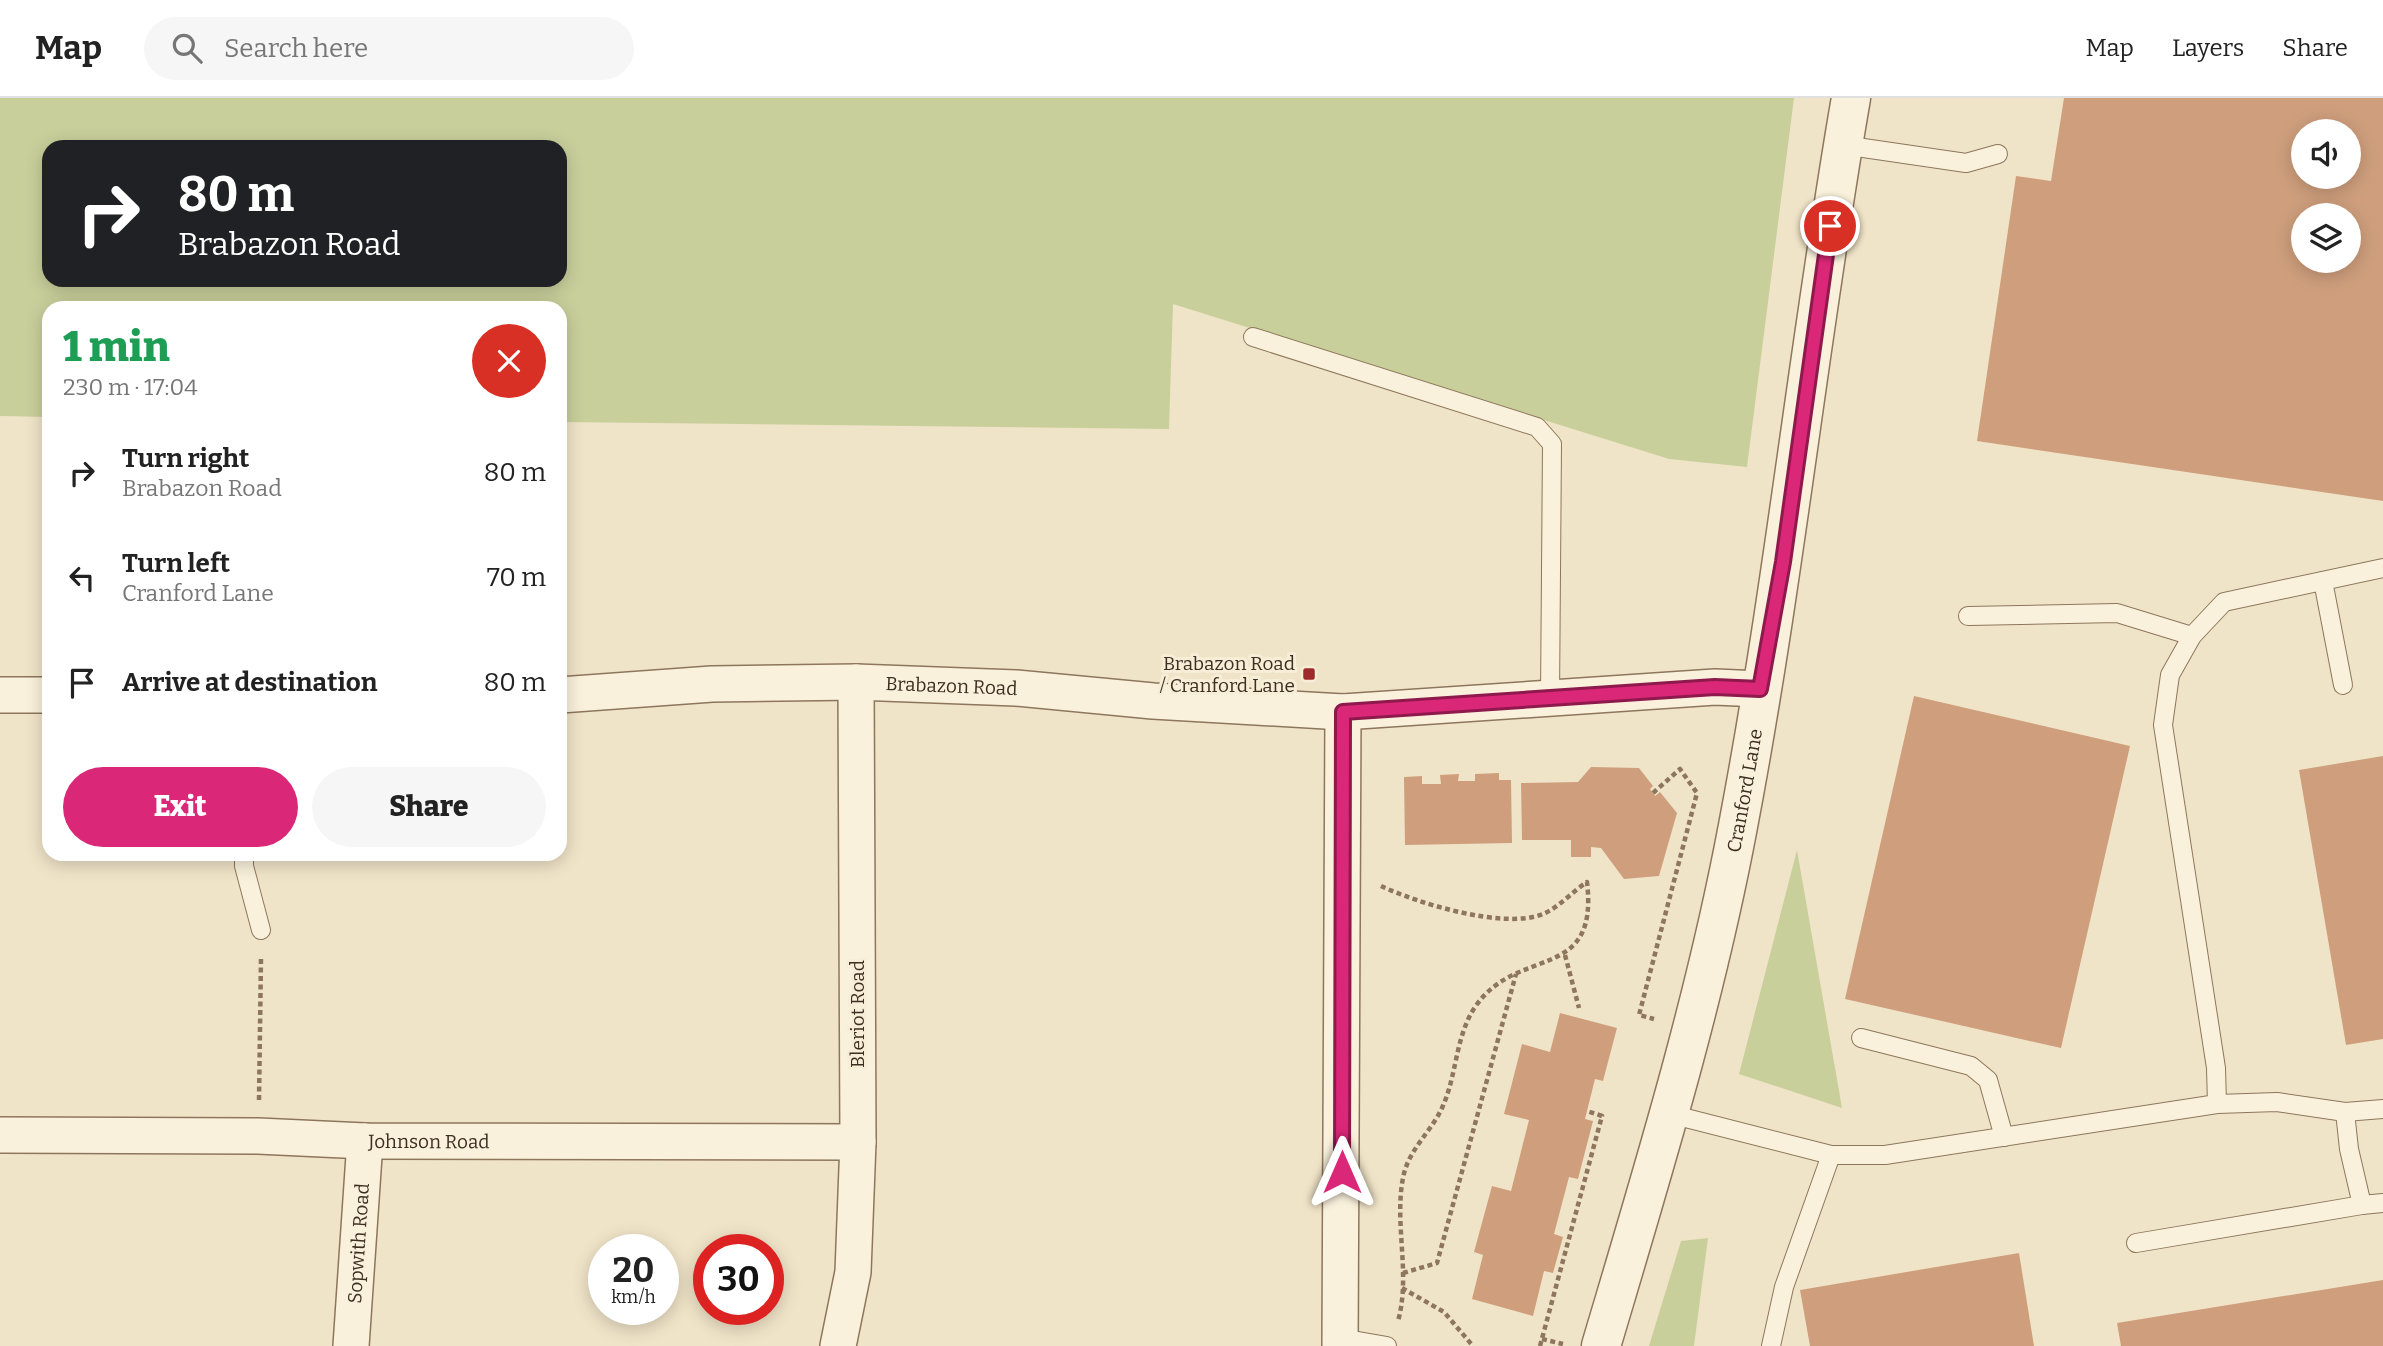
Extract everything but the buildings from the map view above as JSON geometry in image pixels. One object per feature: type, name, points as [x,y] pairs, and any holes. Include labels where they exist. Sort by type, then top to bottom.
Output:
[{"type":"street","name":"Cranford Lane","points":[[1601,1346],[1670,1114],[1737,833],[1783,562],[1851,98]]},
{"type":"street","name":"Brabazon Road","points":[[567,694],[712,684],[856,681],[1017,688],[1153,701],[1343,712],[1715,687],[1760,689]]},
{"type":"street","name":"Bleriot Road","points":[[838,1346],[853,1272],[858,1142],[856,681]]},
{"type":"street","points":[[0,695],[42,695]]},
{"type":"street","points":[[1341,1342],[1343,712]]},
{"type":"street","name":"Johnson Road","points":[[0,1135],[858,1142]]},
{"type":"street","name":"Sopwith Road","points":[[351,1346],[365,1140]]},
{"type":"lane","points":[[1843,145],[1966,163],[1997,154]]},
{"type":"lane","points":[[1253,337],[1537,427],[1552,444],[1550,698]]},
{"type":"lane","points":[[2217,1104],[2216,1068],[2163,725],[2170,675],[2192,636],[2224,602],[2383,568]]},
{"type":"lane","points":[[2323,581],[2343,685]]},
{"type":"lane","points":[[1968,616],[2117,613],[2192,636]]},
{"type":"lane","points":[[244,861],[261,930]]},
{"type":"lane","points":[[1861,1038],[1971,1066],[1988,1080],[2004,1136]]},
{"type":"lane","points":[[1670,1114],[1831,1155],[1885,1154],[2217,1104],[2277,1102],[2345,1112],[2383,1109]]},
{"type":"lane","points":[[2345,1112],[2349,1149],[2362,1205]]},
{"type":"lane","points":[[1771,1346],[1784,1287],[1831,1155]]},
{"type":"lane","points":[[2136,1243],[2383,1203]]},
{"type":"lane","points":[[1341,1342],[1387,1346]]},
{"type":"path","points":[[1639,1015],[1697,793],[1680,769],[1653,793]]},
{"type":"path","points":[[1342,868],[1432,906],[1489,916],[1527,918],[1545,914],[1587,882],[1590,905],[1585,931],[1565,955],[1516,972],[1494,986],[1466,1021],[1444,1101],[1417,1145],[1403,1177],[1403,1273],[1397,1326]]},
{"type":"path","points":[[258,1136],[261,930]]},
{"type":"path","points":[[1565,955],[1579,1008]]},
{"type":"path","points":[[1403,1273],[1437,1263],[1516,972]]},
{"type":"path","points":[[1539,1346],[1559,1265],[1602,1116],[1587,1111]]},
{"type":"path","points":[[1402,1288],[1444,1312],[1473,1346]]},
{"type":"path","points":[[1542,1339],[1570,1346]]},
{"type":"green space","points":[[0,98],[1794,98],[1747,467],[1669,459],[1173,304],[1169,429],[567,422],[567,301],[42,301],[42,417],[0,416]]},
{"type":"green space","points":[[1797,850],[1842,1108],[1739,1074]]},
{"type":"green space","points":[[1708,1238],[1694,1346],[1649,1346],[1681,1241]]},
{"type":"place","name":"Brabazon Road / Cranford Lane","points":[[1309,674]]},
{"type":"route","points":[[1342,1172],[1343,712],[1715,687],[1760,689],[1783,562],[1830,226]]}]
